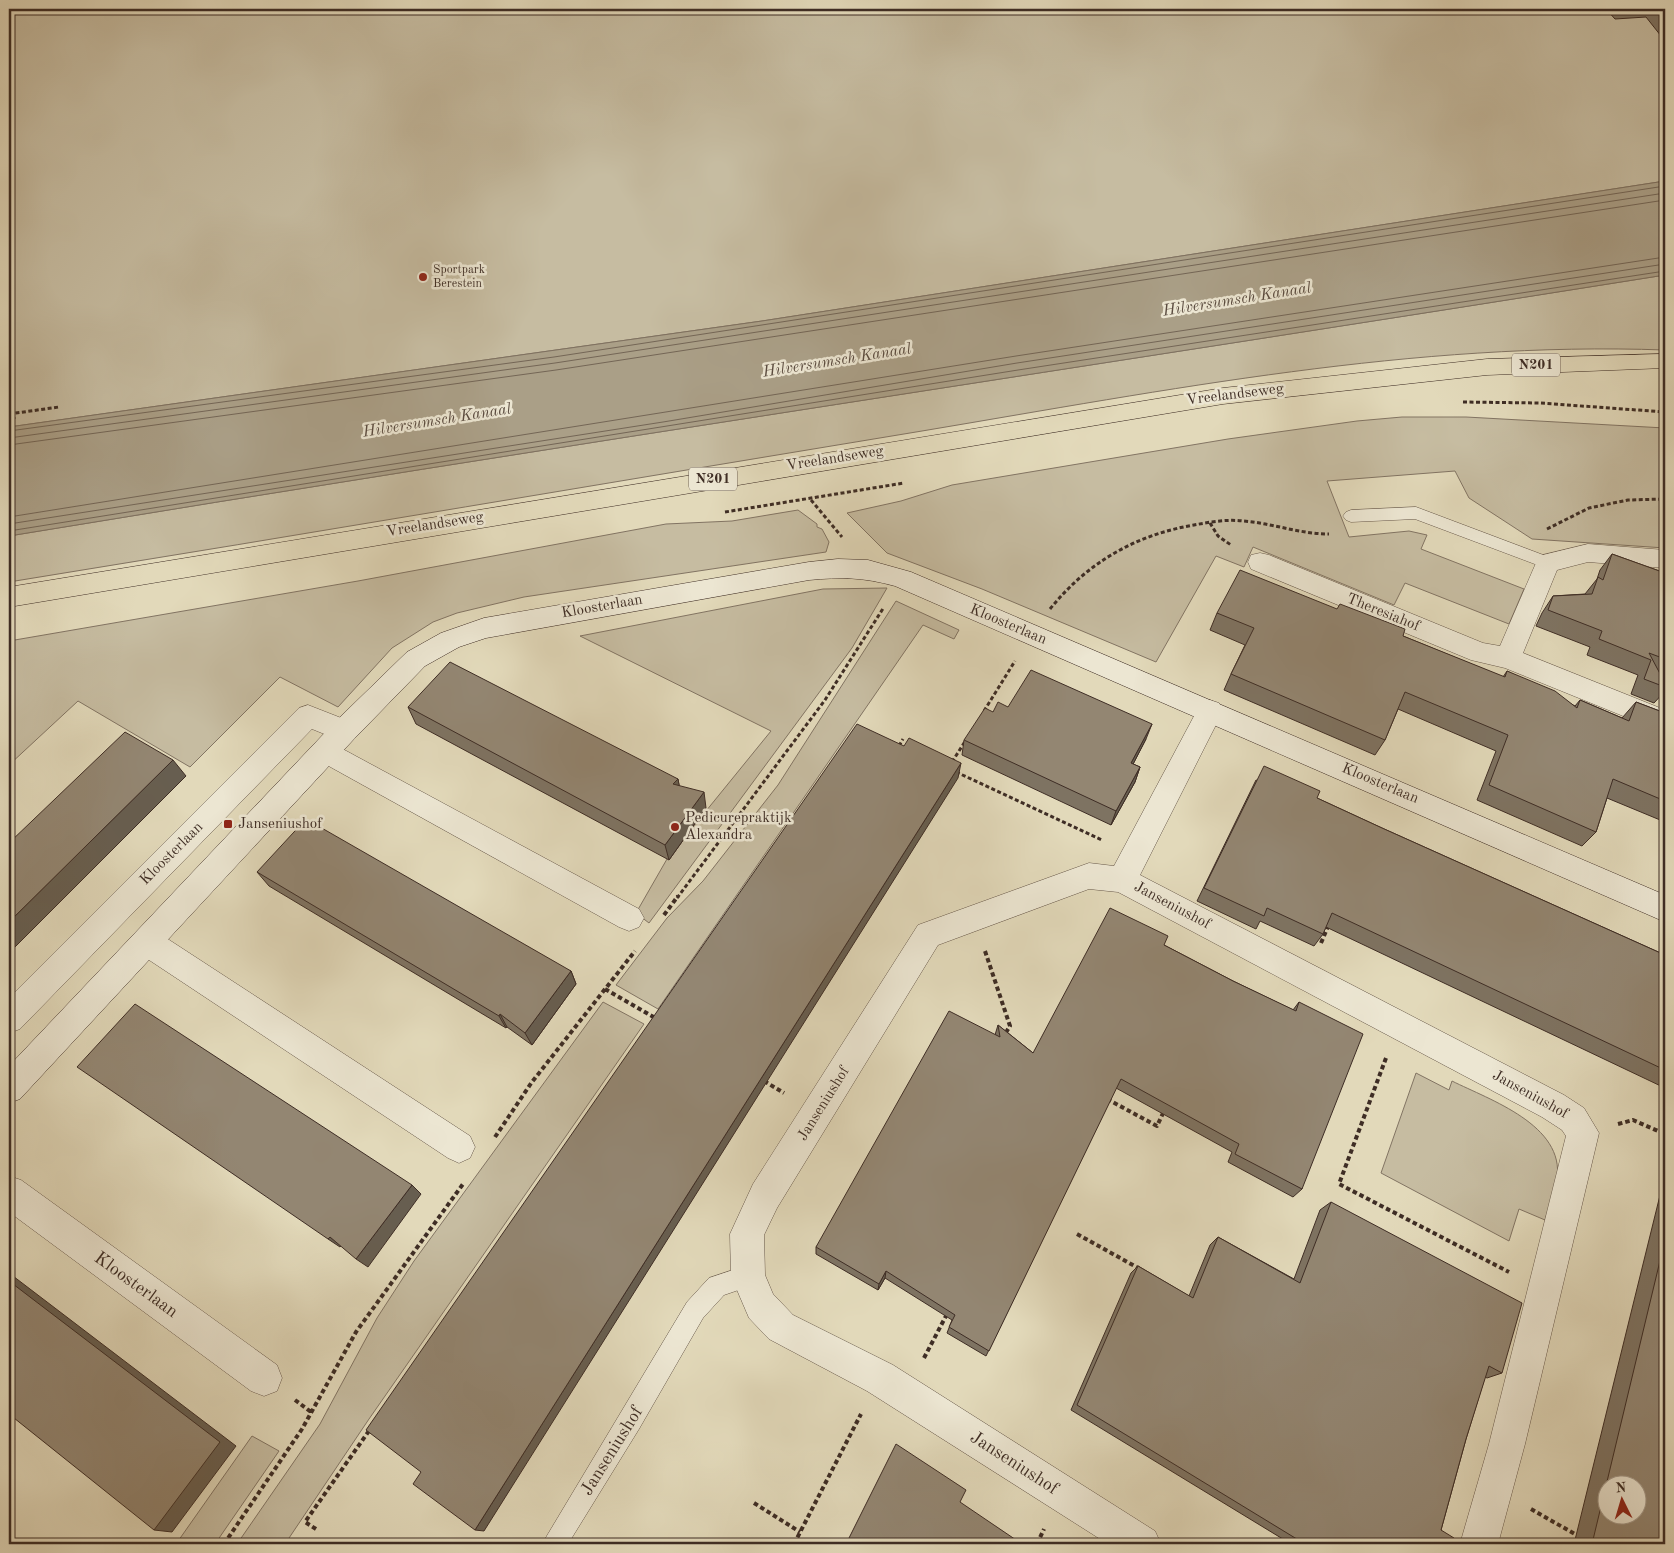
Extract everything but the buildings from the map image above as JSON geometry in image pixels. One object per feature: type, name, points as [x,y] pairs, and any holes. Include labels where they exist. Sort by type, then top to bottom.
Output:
[{"type":"main road","name":"Vreelandseweg","points":[[9,598],[1223,396],[1487,367],[1665,361]]},
{"type":"street","points":[[1508,658],[1538,559],[1588,553],[1665,559]]},
{"type":"street","name":"Theresiahof","points":[[1260,562],[1480,653],[1508,658],[1665,722]]},
{"type":"street","name":"Kloosterlaan","points":[[14,1074],[147,942],[335,741],[416,659],[450,640],[484,628],[808,571],[838,568],[868,569],[902,579],[1665,909]]},
{"type":"street","points":[[1128,867],[1210,711]]},
{"type":"street","name":"Kloosterlaan","points":[[9,1019],[308,716],[335,741],[629,918]]},
{"type":"street","name":"Janseniushof","points":[[1142,1544],[893,1386],[782,1327],[761,1306],[748,1276],[747,1234],[765,1196],[823,1107],[928,934],[1089,876],[1128,867],[1307,976],[1554,1106],[1573,1119],[1583,1133]]},
{"type":"street","points":[[147,942],[458,1147]]},
{"type":"street","points":[[1479,1544],[1495,1489],[1583,1133]]},
{"type":"street","name":"Kloosterlaan","points":[[9,1192],[264,1378]]},
{"type":"lane","points":[[1352,516],[1416,513],[1538,559]]},
{"type":"lane","name":"Janseniushof","points":[[554,1544],[631,1421],[695,1310],[717,1286],[748,1276]]},
{"type":"path","points":[[1455,402],[1540,403],[1665,412]]},
{"type":"path","points":[[9,414],[59,407]]},
{"type":"path","points":[[811,500],[877,489],[909,481]]},
{"type":"path","points":[[1538,559],[1533,544],[1546,530],[1589,508],[1628,500],[1665,499]]},
{"type":"path","points":[[979,718],[1031,635],[1059,596],[1090,566],[1124,545],[1158,532],[1225,520],[1246,521],[1298,533],[1337,533]]},
{"type":"path","points":[[659,922],[825,700],[902,579]]},
{"type":"path","points":[[969,735],[948,768],[1128,867]]},
{"type":"path","points":[[899,746],[904,739]]},
{"type":"path","points":[[891,742],[907,750]]},
{"type":"path","points":[[1307,976],[1333,914]]},
{"type":"path","points":[[974,918],[1010,1026],[1001,1042]]},
{"type":"path","points":[[489,1146],[532,1082],[641,944]]},
{"type":"path","points":[[605,989],[658,1020]]},
{"type":"path","points":[[652,1028],[664,1011]]},
{"type":"path","points":[[1399,1024],[1339,1184],[1545,1290]]},
{"type":"path","points":[[758,1077],[791,1096],[823,1107]]},
{"type":"path","points":[[1100,1096],[1157,1126],[1165,1109]]},
{"type":"path","points":[[1583,1133],[1633,1120],[1665,1134]]},
{"type":"path","points":[[224,1544],[302,1429],[356,1332],[466,1178]]},
{"type":"path","points":[[1077,1234],[1146,1273]]},
{"type":"path","points":[[794,1544],[893,1386],[951,1306]]},
{"type":"path","points":[[316,1529],[305,1522],[373,1425]]},
{"type":"path","points":[[1495,1489],[1584,1540]]},
{"type":"path","points":[[754,1504],[800,1532]]},
{"type":"shaded area","name":"Sportpark Berestein","points":[[9,9],[1665,9],[1665,181],[762,321],[9,427],[9,419],[16,418],[9,418]]},
{"type":"shaded area","points":[[1665,275],[1665,350],[1571,349],[1478,353],[1385,361],[1199,385],[9,582],[9,536],[423,469]]},
{"type":"shaded area","points":[[1402,417],[1466,417],[1665,428],[1665,548],[1532,539],[1469,498],[1455,471],[1327,481],[1349,537],[1409,531],[1427,535],[1421,549],[1524,589],[1509,624],[1405,583],[1394,605],[1253,547],[1244,567],[1216,556],[1156,662],[982,589],[887,553],[847,513],[901,501],[952,485],[1228,439],[1357,421]]},
{"type":"shaded area","points":[[798,510],[817,524],[817,527],[822,529],[829,542],[826,552],[524,597],[457,613],[433,622],[392,648],[338,707],[280,677],[190,767],[78,701],[9,765],[9,641],[358,581],[666,524],[732,521]]},
{"type":"shaded area","points":[[887,588],[852,648],[649,923],[636,913],[667,859],[771,731],[580,636],[823,589]]},
{"type":"shaded area","points":[[896,601],[959,630],[954,639],[923,625],[658,1009],[616,985],[667,918],[703,881],[778,785]]},
{"type":"shaded area","points":[[603,1002],[644,1024],[369,1419],[285,1544],[237,1544],[320,1424],[377,1318],[414,1261]]},
{"type":"shaded area","points":[[1416,1073],[1449,1090],[1452,1081],[1504,1106],[1537,1129],[1549,1144],[1556,1160],[1557,1179],[1545,1220],[1519,1209],[1509,1241],[1381,1173]]},
{"type":"shaded area","points":[[252,1436],[279,1451],[215,1544],[176,1544]]},
{"type":"water","name":"Hilversumsch Kanaal","points":[[1665,181],[1665,275],[423,469],[9,536],[9,427],[762,321]]},
{"type":"place","name":"Sportpark Berestein","points":[[423,277]]},
{"type":"place","name":"Janseniushof","points":[[228,824]]},
{"type":"place","name":"Pedicurepraktijk Alexandra","points":[[675,827]]}]
